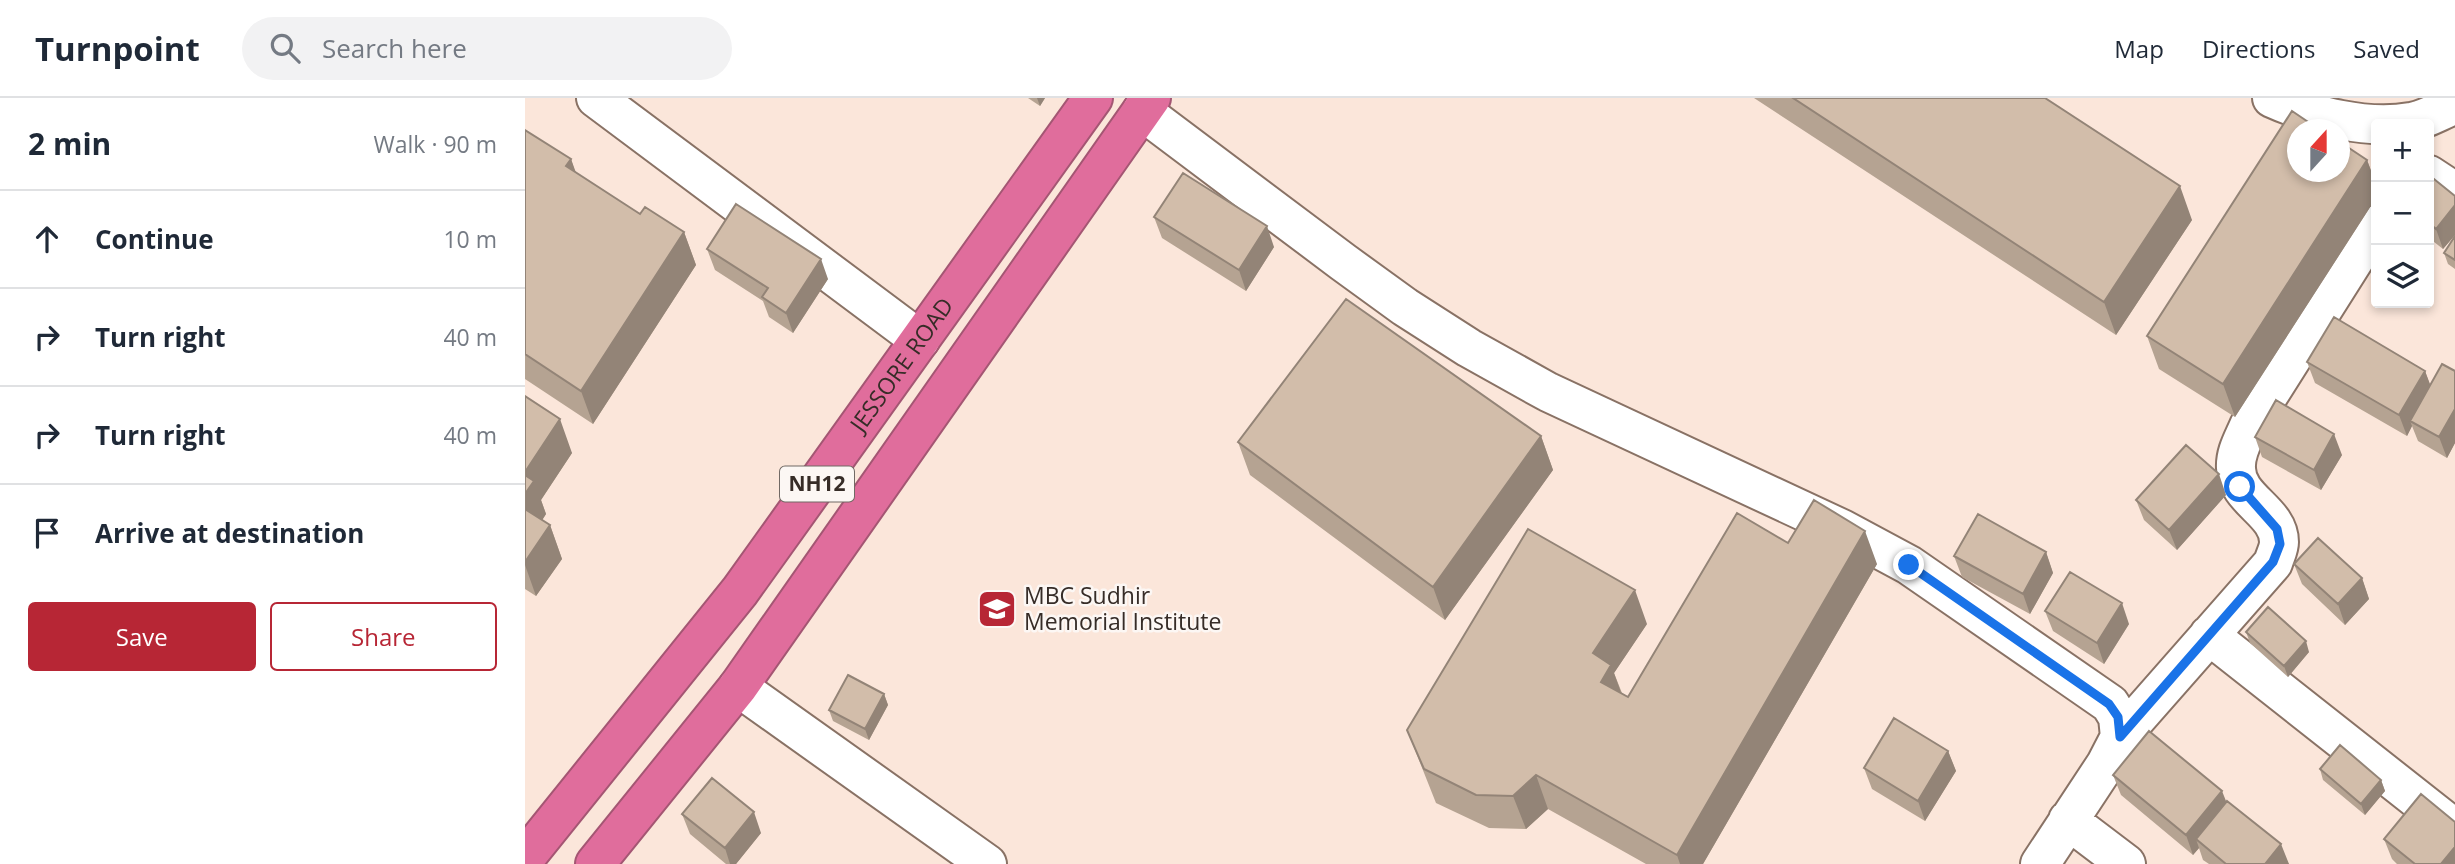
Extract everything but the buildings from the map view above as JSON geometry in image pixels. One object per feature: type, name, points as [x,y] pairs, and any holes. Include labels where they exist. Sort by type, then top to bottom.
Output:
[{"type":"highway","name":"JESSORE ROAD","points":[[525,858],[740,591],[1093,98]]},
{"type":"highway","name":"NH12","points":[[595,864],[738,687],[1146,105]]},
{"type":"street","points":[[596,98],[920,340]]},
{"type":"street","points":[[2272,98],[2284,104],[2361,125],[2412,122],[2453,105]]},
{"type":"street","points":[[1146,105],[1353,270],[1469,348],[1548,392],[1842,530],[1909,565],[2109,704],[2118,717],[2120,737]]},
{"type":"street","points":[[2434,135],[2453,105]]},
{"type":"street","points":[[2434,178],[2455,192]]},
{"type":"street","points":[[2040,864],[2106,764],[2120,737],[2273,562],[2280,544],[2277,529],[2240,487],[2235,470],[2238,450],[2249,426],[2371,233]]},
{"type":"street","points":[[2209,635],[2455,828]]},
{"type":"street","points":[[738,687],[987,864]]},
{"type":"street","points":[[2068,820],[2126,864]]},
{"type":"place","name":"MBC Sudhir Memorial Institute","points":[[997,609]]},
{"type":"route","points":[[1909,565],[2109,704],[2118,717],[2120,737],[2273,562],[2280,544],[2277,529],[2240,487]]}]
